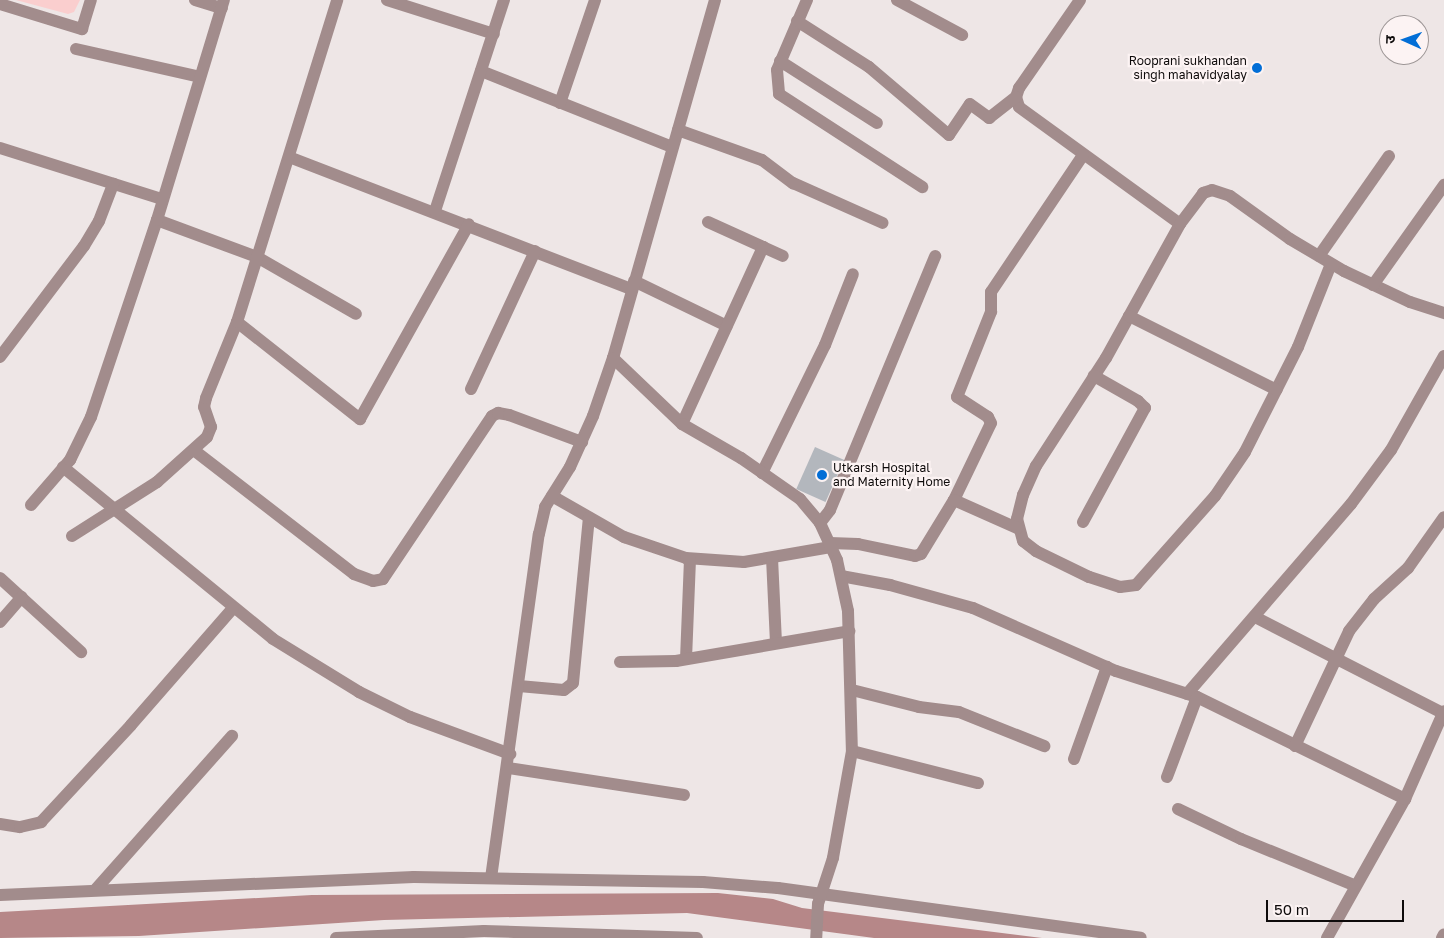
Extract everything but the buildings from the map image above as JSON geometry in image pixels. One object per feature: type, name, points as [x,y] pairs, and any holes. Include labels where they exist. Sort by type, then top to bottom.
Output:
[{"type":"street","points":[[0,4],[82,29],[91,0]]},
{"type":"street","points":[[31,505],[63,467],[91,417],[157,220],[223,4],[195,0]]},
{"type":"street","points":[[72,536],[157,482],[195,451],[211,427],[204,407],[206,398],[237,322],[337,0]]},
{"type":"street","points":[[387,0],[494,34]]},
{"type":"street","points":[[435,211],[504,0]]},
{"type":"street","points":[[560,104],[596,0]]},
{"type":"street","points":[[491,878],[510,754],[539,534],[545,507],[582,442],[612,358],[715,0]]},
{"type":"street","points":[[807,0],[780,61],[775,81],[779,94],[922,187]]},
{"type":"street","points":[[897,0],[962,35]]},
{"type":"street","points":[[797,21],[869,67],[949,135],[970,104],[990,118],[1016,97],[1032,67],[1080,0]]},
{"type":"street","points":[[76,49],[200,77]]},
{"type":"street","points":[[780,61],[877,123]]},
{"type":"street","points":[[481,71],[672,148]]},
{"type":"street","points":[[1016,97],[1024,112],[1180,224]]},
{"type":"street","points":[[678,130],[762,160],[793,183],[883,223]]},
{"type":"street","points":[[0,148],[162,199]]},
{"type":"street","points":[[552,496],[624,538],[690,559],[735,562],[772,558],[831,545],[858,544],[915,556],[922,554],[954,500],[991,424],[988,417],[957,397],[991,312],[993,288],[1083,155]]},
{"type":"street","points":[[1319,256],[1389,156]]},
{"type":"street","points":[[289,157],[632,285],[727,326]]},
{"type":"street","points":[[0,357],[84,246],[99,221],[114,184]]},
{"type":"street","points":[[1373,285],[1444,185]]},
{"type":"street","points":[[1331,264],[1277,390],[1244,452],[1215,496],[1136,585],[1120,587],[1089,577],[1036,551],[1023,541],[1017,528],[1023,495],[1036,466],[1094,376],[1180,224],[1203,193],[1212,190],[1230,196],[1331,264],[1373,285],[1444,313]]},
{"type":"street","points":[[157,220],[257,257],[356,314]]},
{"type":"street","points":[[708,222],[783,256]]},
{"type":"street","points":[[237,322],[360,419],[469,224]]},
{"type":"street","points":[[682,424],[763,247]]},
{"type":"street","points":[[471,389],[535,250]]},
{"type":"street","points":[[820,524],[834,501],[935,256]]},
{"type":"street","points":[[762,473],[826,345],[853,274]]},
{"type":"street","points":[[1128,316],[1277,390]]},
{"type":"street","points":[[1167,777],[1192,695],[1351,504],[1391,450],[1444,356]]},
{"type":"street","points":[[612,358],[682,424],[762,473],[800,499],[820,524],[831,545],[841,576],[849,631],[852,690],[852,751],[834,858],[820,899],[816,938]]},
{"type":"street","points":[[1083,522],[1145,408],[1138,401],[1094,376]]},
{"type":"street","points":[[195,451],[354,574],[373,581],[383,579],[492,416],[498,413],[509,415],[582,442]]},
{"type":"street","points":[[63,467],[273,639],[359,692],[410,717],[510,754]]},
{"type":"street","points":[[954,500],[1017,528]]},
{"type":"street","points":[[1295,746],[1334,659],[1361,614],[1408,568],[1444,517]]},
{"type":"street","points":[[519,686],[564,690],[573,683],[589,518]]},
{"type":"street","points":[[772,558],[776,642]]},
{"type":"street","points":[[686,659],[690,559]]},
{"type":"street","points":[[841,576],[890,586],[973,608],[1107,667],[1192,695],[1405,799]]},
{"type":"street","points":[[0,578],[81,652]]},
{"type":"street","points":[[0,622],[22,597]]},
{"type":"street","points":[[0,824],[20,826],[41,822],[132,725],[233,608]]},
{"type":"street","points":[[1255,617],[1334,659],[1443,712],[1405,799],[1354,885],[1327,938]]},
{"type":"street","points":[[620,662],[686,659],[776,642],[849,631]]},
{"type":"street","points":[[1074,759],[1107,667]]},
{"type":"street","points":[[852,690],[919,707],[959,712],[1044,746]]},
{"type":"street","points":[[96,889],[232,736]]},
{"type":"street","points":[[852,751],[909,763],[978,783]]},
{"type":"street","points":[[508,768],[684,795]]},
{"type":"street","points":[[1178,809],[1241,839],[1354,885]]},
{"type":"street","points":[[0,895],[96,889],[414,876],[703,882],[820,899],[1142,938]]},
{"type":"street","points":[[1442,938],[1444,934]]},
{"type":"street","points":[[336,938],[526,935],[696,938]]},
{"type":"shaded area","points":[[16,0],[80,0],[74,12],[68,14]]},
{"type":"shaded area","points":[[718,893],[773,899],[802,908],[1042,938],[874,938],[687,913],[384,920],[139,936],[0,938],[0,912],[312,895]]},
{"type":"place","name":"Rooprani sukhandan singh mahavidyalay","points":[[1257,68]]},
{"type":"place","name":"Utkarsh Hospital and Maternity Home","points":[[822,475]]}]
